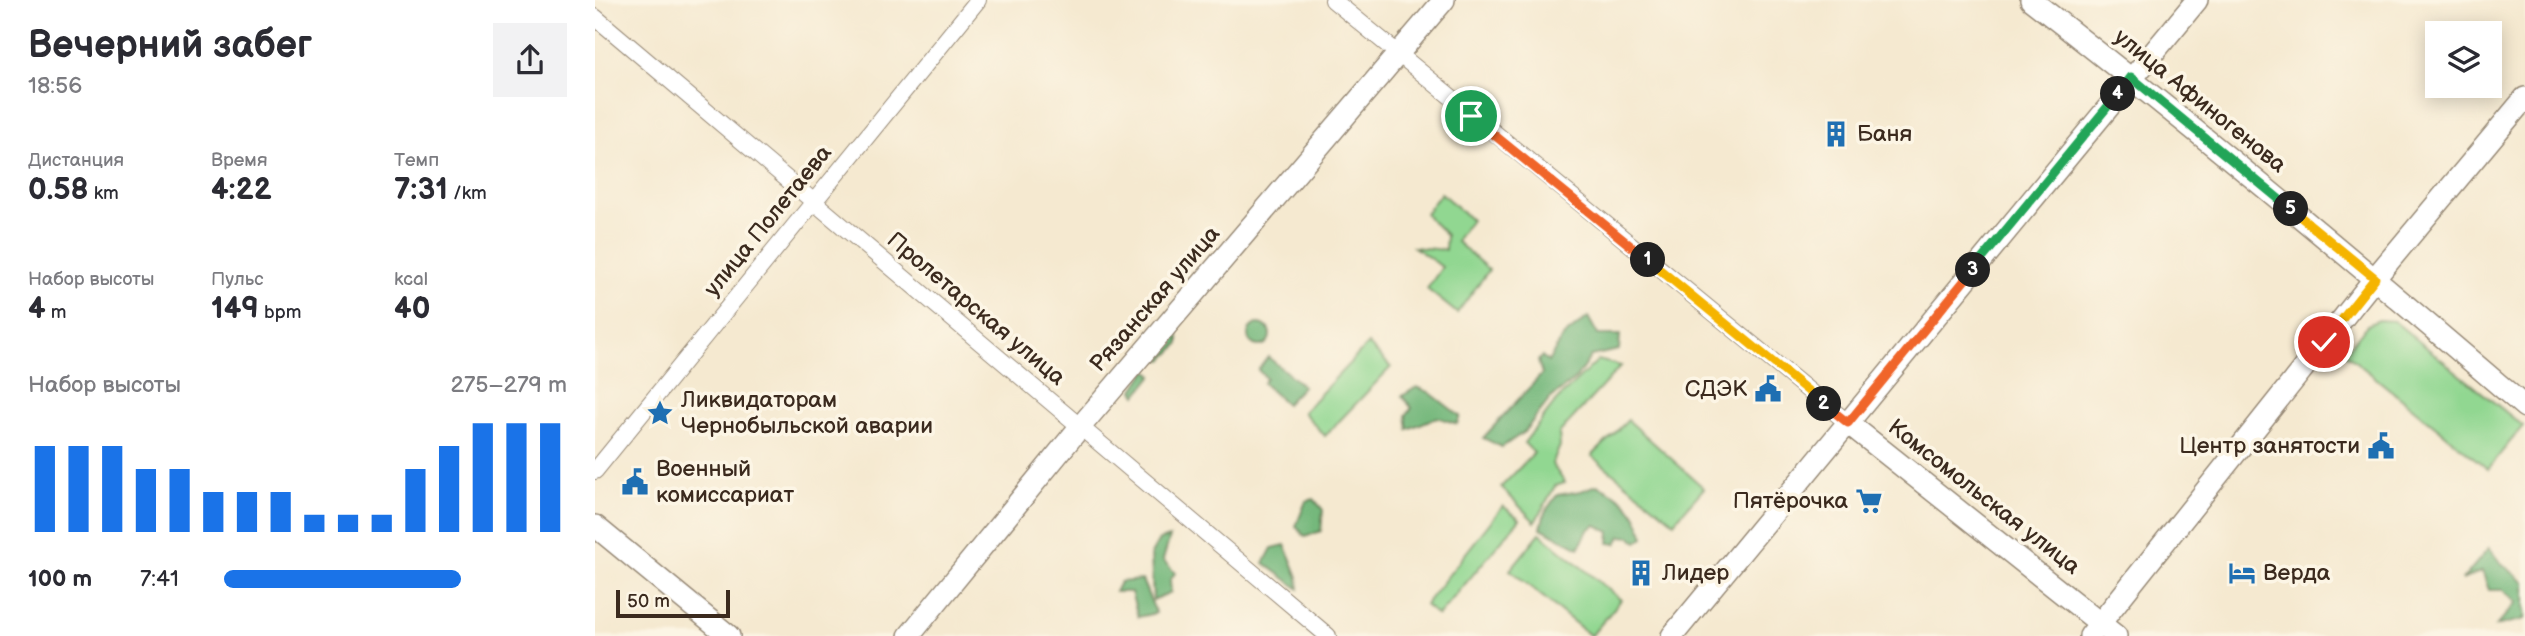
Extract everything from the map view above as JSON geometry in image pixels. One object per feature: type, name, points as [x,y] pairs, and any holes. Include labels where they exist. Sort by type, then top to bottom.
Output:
[{"type":"street","name":"улица Полетаева","points":[[595,471],[978,0]]},
{"type":"street","name":"Комсомольская улица","points":[[1333,0],[2102,632]]},
{"type":"street","name":"Рязанская улица","points":[[909,636],[1080,427],[1444,0]]},
{"type":"street","name":"улица Афиногенова","points":[[2031,0],[2131,77],[2375,278],[2525,407]]},
{"type":"street","points":[[1672,636],[2197,0]]},
{"type":"street","name":"Пролетарская улица","points":[[595,17],[1328,636]]},
{"type":"street","points":[[2102,632],[2375,278],[2525,98]]},
{"type":"street","points":[[595,526],[729,636]]},
{"type":"green space","points":[[1441,193],[1471,220],[1456,241],[1489,270],[1457,313],[1427,289],[1442,267],[1414,247],[1445,250],[1446,235],[1425,214]]},
{"type":"green space","points":[[1588,317],[1598,335],[1620,335],[1619,350],[1591,356],[1576,378],[1550,399],[1524,432],[1502,447],[1483,438],[1542,374],[1538,361],[1542,356],[1548,362],[1563,337]]},
{"type":"green space","points":[[2379,320],[2394,321],[2523,426],[2488,469],[2345,353],[2367,325]]},
{"type":"green space","points":[[1259,324],[1267,327],[1270,335],[1267,343],[1259,346],[1251,343],[1248,335],[1251,327]]},
{"type":"green space","points":[[1179,336],[1179,344],[1163,360],[1156,359],[1170,338]]},
{"type":"green space","points":[[1368,344],[1391,367],[1325,436],[1303,412]]},
{"type":"green space","points":[[1268,357],[1303,386],[1286,404],[1263,383],[1266,378],[1258,370]]},
{"type":"green space","points":[[1598,360],[1621,366],[1559,433],[1560,446],[1552,464],[1565,483],[1555,486],[1535,522],[1501,487],[1534,453],[1524,443],[1557,400]]},
{"type":"green space","points":[[1147,370],[1153,375],[1137,395],[1134,390]]},
{"type":"green space","points":[[1417,387],[1429,392],[1460,416],[1457,424],[1437,417],[1408,429],[1406,415],[1412,408],[1402,396]]},
{"type":"green space","points":[[1628,420],[1704,488],[1674,522],[1592,456]]},
{"type":"green space","points":[[1597,485],[1627,504],[1637,518],[1644,537],[1637,542],[1632,537],[1621,536],[1616,544],[1609,543],[1610,532],[1596,525],[1588,530],[1579,548],[1541,528],[1545,512],[1557,495]]},
{"type":"green space","points":[[1314,499],[1323,510],[1321,531],[1305,537],[1296,526],[1306,501]]},
{"type":"green space","points":[[1503,506],[1520,519],[1438,616],[1425,605]]},
{"type":"green space","points":[[1540,533],[1621,600],[1591,636],[1510,570]]},
{"type":"green space","points":[[1170,537],[1163,560],[1175,573],[1170,580],[1171,592],[1153,600],[1151,554],[1159,540]]},
{"type":"green space","points":[[1285,545],[1298,577],[1299,589],[1264,563],[1272,548]]},
{"type":"green space","points":[[2489,548],[2499,561],[2525,583],[2525,619],[2496,626],[2517,602],[2503,590],[2489,590],[2482,571],[2462,580]]},
{"type":"green space","points":[[1142,580],[1156,613],[1138,617],[1131,592],[1115,592],[1120,582]]},
{"type":"place","name":"Баня","points":[[1836,134]]},
{"type":"place","name":"СДЭК","points":[[1768,389]]},
{"type":"place","name":"Ликвидаторам Чернобыльской аварии","points":[[660,413]]},
{"type":"place","name":"Центр занятости","points":[[2381,446]]},
{"type":"place","name":"Военный комиссариат","points":[[635,482]]},
{"type":"place","name":"Пятёрочка","points":[[1869,501]]},
{"type":"place","name":"Лидер","points":[[1641,573]]},
{"type":"place","name":"Верда","points":[[2242,573]]},
{"type":"route","points":[[1471,116],[1848,423],[2131,77],[2375,278],[2324,342]]}]
